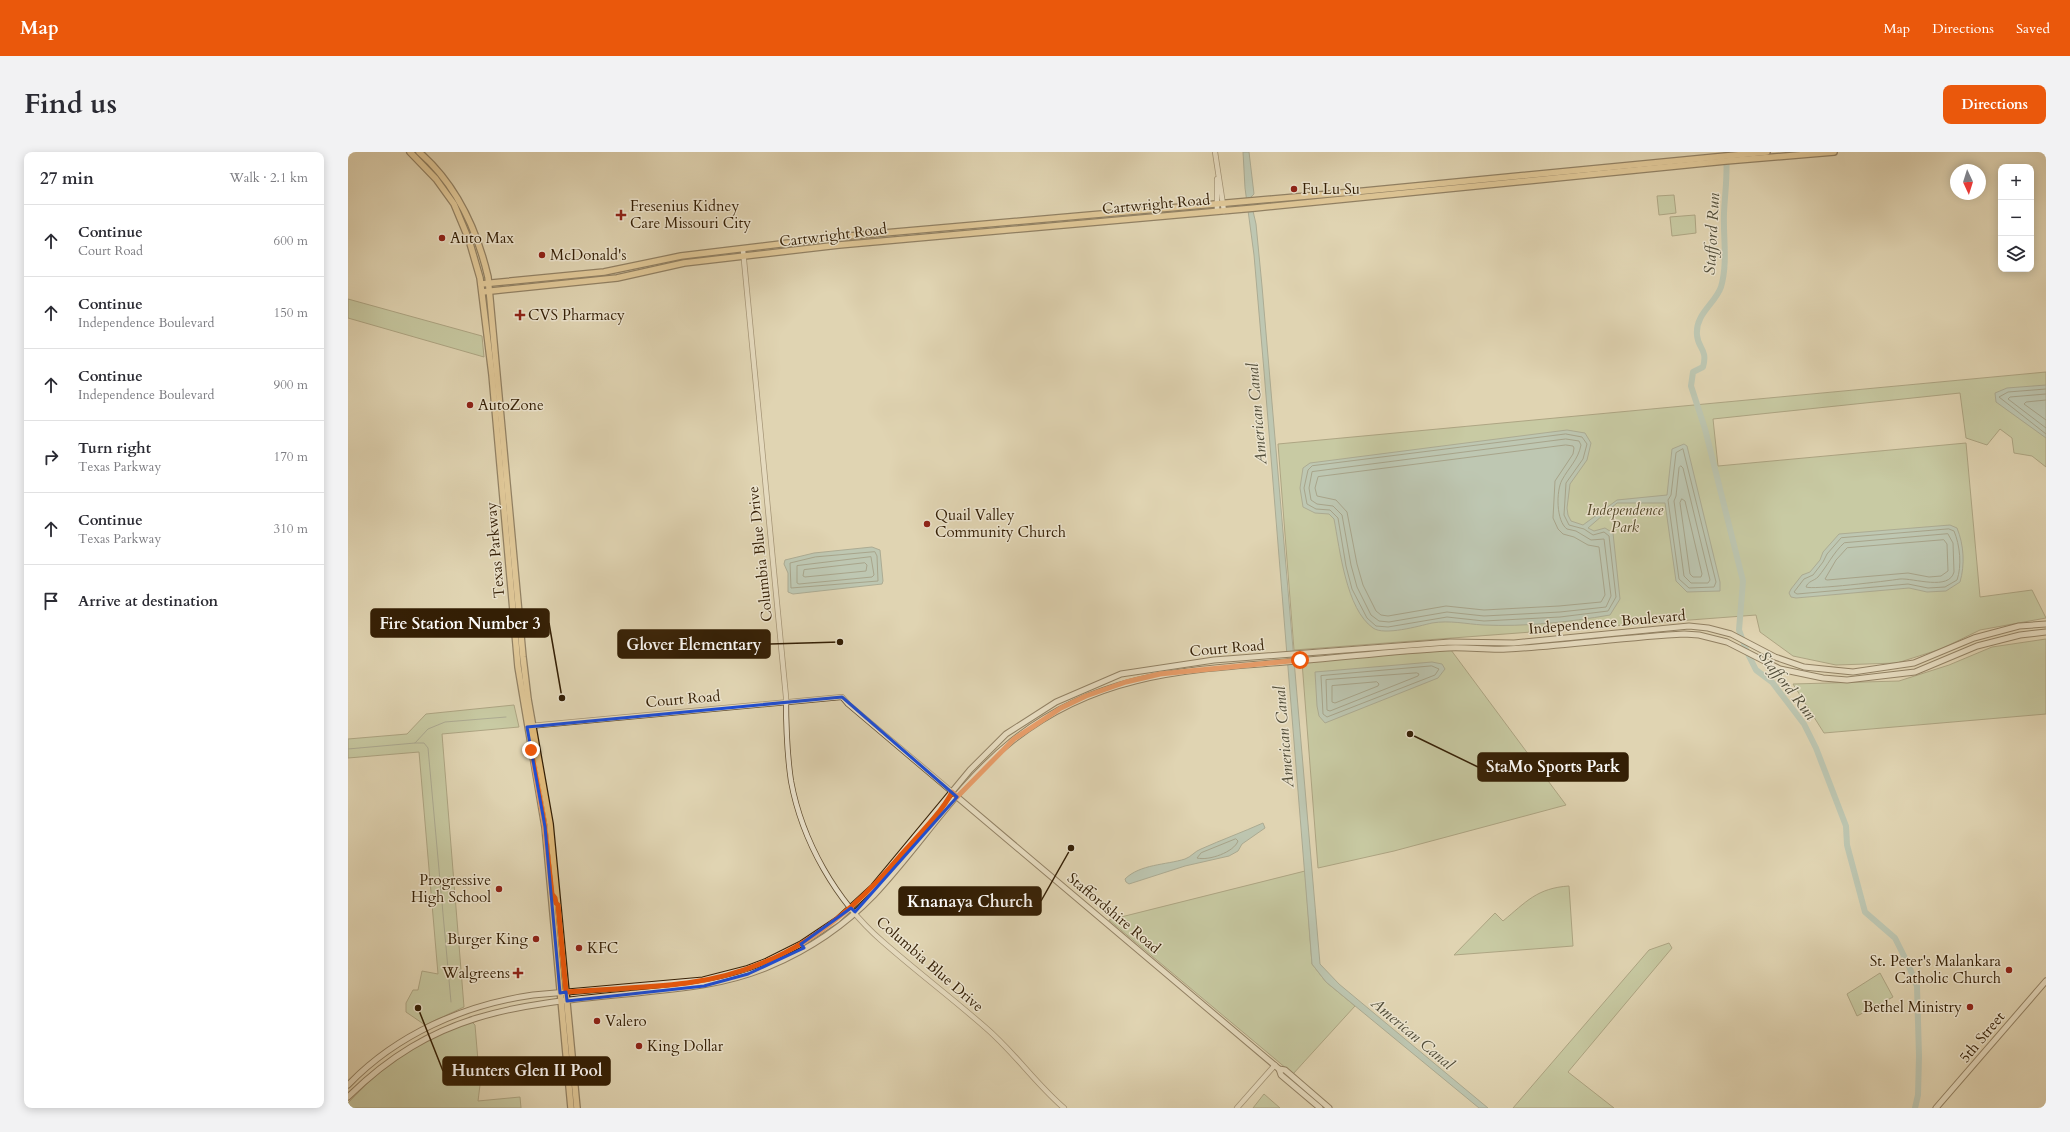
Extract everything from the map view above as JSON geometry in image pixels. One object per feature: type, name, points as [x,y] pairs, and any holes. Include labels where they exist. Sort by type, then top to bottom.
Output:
[{"type":"main road","name":"Texas Parkway","points":[[410,152],[436,179],[454,204],[469,240],[481,284],[492,375],[518,667],[544,822],[577,1108]]},
{"type":"main road","name":"Texas Parkway","points":[[419,152],[446,182],[466,213],[482,251],[489,283],[529,727],[550,824],[558,905],[563,993]]},
{"type":"main road","name":"Cartwright Road","points":[[1743,157],[1767,152]]},
{"type":"main road","name":"Cartwright Road","points":[[481,284],[604,272],[664,259],[838,237],[1743,157],[1834,152]]},
{"type":"main road","name":"Cartwright Road","points":[[482,292],[605,279],[666,266],[838,245],[1255,208],[1709,160]]},
{"type":"main road","points":[[1161,209],[1162,216]]},
{"type":"main road","points":[[944,228],[945,235]]},
{"type":"main road","points":[[664,259],[666,266]]},
{"type":"main road","points":[[604,272],[605,279]]},
{"type":"main road","points":[[560,276],[561,284]]},
{"type":"main road","name":"Independence Boulevard","points":[[1466,645],[1514,643],[1689,626],[1708,628],[1731,634],[1764,651],[1804,667],[1853,672],[1914,663],[1974,638],[2019,626],[2046,624]]},
{"type":"main road","points":[[1645,630],[1645,637]]},
{"type":"main road","name":"Independence Boulevard","points":[[1466,645],[1508,649],[1684,634],[1699,635],[1727,642],[1780,669],[1823,678],[1847,680],[1914,672],[1977,646],[2020,635],[2046,632]]},
{"type":"main road","points":[[1974,638],[1977,646]]},
{"type":"main road","name":"Court Road","points":[[957,797],[1010,743],[1061,708],[1086,696],[1126,682],[1160,674],[1297,661],[1308,657],[1466,645]]},
{"type":"main road","name":"Court Road","points":[[952,792],[970,770],[1006,734],[1056,702],[1082,689],[1121,674],[1214,660],[1297,654],[1308,657]]},
{"type":"main road","points":[[1082,689],[1086,696]]},
{"type":"main road","points":[[897,864],[952,792]]},
{"type":"main road","name":"Staffordshire Road","points":[[952,792],[1277,1067],[1285,1070],[1329,1108]]},
{"type":"main road","points":[[348,1085],[379,1058],[424,1030],[475,1008],[507,999],[563,993],[622,992],[699,987],[770,966],[831,931],[897,864],[957,797]]},
{"type":"main road","points":[[552,894],[558,905]]},
{"type":"main road","name":"5th Street","points":[[1936,1108],[2046,981]]},
{"type":"main road","points":[[348,1097],[384,1065],[424,1039],[477,1017],[521,1006],[622,992]]},
{"type":"main road","name":"Texas Parkway","points":[[564,1001],[571,1108]]},
{"type":"main road","points":[[475,1008],[477,1017]]},
{"type":"main road","points":[[379,1058],[384,1065]]},
{"type":"main road","name":"Staffordshire Road","points":[[1277,1067],[1281,1074],[1320,1108]]},
{"type":"main road","points":[[568,1080],[575,1090]]},
{"type":"street","points":[[1215,152],[1223,204],[1220,211]]},
{"type":"street","points":[[1218,175],[1217,204],[1220,211]]},
{"type":"street","name":"Columbia Blue Drive","points":[[742,250],[744,257],[786,702],[791,780],[805,831],[819,862],[853,910],[881,940],[987,1028],[1018,1058],[1043,1091],[1064,1108]]},
{"type":"street","name":"Court Road","points":[[529,727],[842,697]]},
{"type":"street","name":"Staffordshire Road","points":[[842,697],[848,704],[952,792]]},
{"type":"street","points":[[1237,1108],[1277,1067]]},
{"type":"highlighted area","points":[[842,697],[957,797],[855,912],[851,908],[801,944],[804,948],[790,956],[748,974],[704,986],[567,1001],[566,992],[560,993],[545,827],[527,727]]},
{"type":"green space","points":[[1674,195],[1676,213],[1659,215],[1657,196]]},
{"type":"green space","points":[[1695,215],[1696,233],[1672,236],[1670,217]]},
{"type":"green space","points":[[348,299],[482,336],[484,357],[348,318]]},
{"type":"green space","name":"Independence Park","points":[[2046,372],[2046,467],[2032,456],[2014,453],[2012,438],[2000,429],[1987,445],[1966,438],[1960,393],[1713,419],[1718,466],[1966,443],[1980,597],[2032,590],[2046,618],[1980,630],[1941,649],[1897,663],[1836,665],[1793,656],[1760,632],[1756,615],[1294,650],[1278,444]]},
{"type":"green space","points":[[2046,639],[2046,714],[1824,733],[1793,684],[1899,681],[1949,665],[1992,647]]},
{"type":"green space","points":[[1451,650],[1566,805],[1394,851],[1318,868],[1302,662]]},
{"type":"green space","points":[[514,705],[519,727],[442,734],[464,1007],[425,1025],[406,1012],[406,1003],[413,990],[418,990],[422,971],[438,974],[419,752],[348,758],[348,739],[407,734],[426,714]]},
{"type":"green space","points":[[1305,871],[1312,964],[1326,982],[1355,1006],[1293,1074],[1109,920]]},
{"type":"green space","points":[[1569,886],[1573,946],[1454,955],[1495,913],[1503,921],[1526,902],[1540,893],[1558,887]]},
{"type":"green space","points":[[1669,943],[1672,948],[1568,1072],[1614,1108],[1513,1108],[1649,950]]},
{"type":"green space","points":[[1880,973],[1893,997],[1857,1016],[1847,994]]},
{"type":"green space","points":[[472,1022],[475,1025],[480,1085],[478,1101],[520,1097],[521,1108],[348,1108],[348,1103],[358,1093],[379,1073],[403,1054],[440,1032]]},
{"type":"green space","points":[[1264,1094],[1280,1108],[1253,1108]]},
{"type":"water","name":"American Canal","points":[[1243,152],[1249,152],[1254,194],[1250,198],[1256,224],[1262,286],[1320,964],[1339,984],[1488,1108],[1479,1108],[1326,982],[1312,964],[1264,371],[1254,255],[1245,188]]},
{"type":"water","points":[[2046,385],[2046,438],[1996,402],[1995,393],[2007,388]]},
{"type":"water","points":[[1567,430],[1585,433],[1591,443],[1587,460],[1570,484],[1567,508],[1571,521],[1583,525],[1617,500],[1667,495],[1672,449],[1684,444],[1687,446],[1720,582],[1720,591],[1687,592],[1676,581],[1665,503],[1617,503],[1588,528],[1594,531],[1605,528],[1613,533],[1620,599],[1610,615],[1531,625],[1483,625],[1439,622],[1393,631],[1378,630],[1373,628],[1364,619],[1356,607],[1350,593],[1342,562],[1334,519],[1329,514],[1315,513],[1303,507],[1300,488],[1303,468],[1310,463]]},
{"type":"water","points":[[1950,525],[1957,528],[1962,548],[1963,562],[1960,582],[1946,591],[1927,592],[1909,588],[1796,598],[1791,597],[1789,593],[1802,575],[1810,572],[1820,560],[1823,552],[1839,534]]},
{"type":"water","points":[[872,547],[880,550],[882,584],[793,594],[788,592],[788,573],[784,564],[785,560],[814,553]]},
{"type":"water","points":[[1432,662],[1442,664],[1445,669],[1438,678],[1325,723],[1319,716],[1315,672]]},
{"type":"water","points":[[1263,823],[1265,828],[1242,844],[1238,851],[1229,856],[1185,866],[1129,884],[1126,882],[1125,879],[1138,870],[1185,859],[1199,850]]},
{"type":"waterway","name":"Stafford Run","points":[[1726,152],[1727,175],[1724,213],[1725,259],[1723,278],[1718,293],[1699,321],[1697,335],[1704,353],[1704,361],[1703,367],[1693,372],[1691,386],[1705,429],[1743,581],[1739,630],[1747,652],[1756,670],[1772,682],[1804,724],[1816,748],[1846,826],[1847,845],[1865,912],[1895,938],[1917,986],[1919,1056],[1918,1095],[1915,1108]]},
{"type":"waterway","points":[[348,749],[415,743],[428,729],[445,722],[506,717]]},
{"type":"waterway","points":[[415,743],[424,743],[428,748],[451,1002]]},
{"type":"place","name":"Fu Lu Su","points":[[1294,189]]},
{"type":"place","name":"Fresenius Kidney Care Missouri City","points":[[621,215]]},
{"type":"place","name":"Auto Max","points":[[442,238]]},
{"type":"place","name":"McDonald's","points":[[542,255]]},
{"type":"place","name":"CVS Pharmacy","points":[[520,315]]},
{"type":"place","name":"AutoZone","points":[[470,405]]},
{"type":"place","name":"Quail Valley Community Church","points":[[927,524]]},
{"type":"place","name":"Glover Elementary","points":[[840,642]]},
{"type":"place","name":"Fire Station Number 3","points":[[562,698]]},
{"type":"place","name":"StaMo Sports Park","points":[[1410,734]]},
{"type":"place","name":"Knanaya Church","points":[[1071,848]]},
{"type":"place","name":"Progressive High School","points":[[499,889]]},
{"type":"place","name":"Burger King","points":[[536,939]]},
{"type":"place","name":"KFC","points":[[579,948]]},
{"type":"place","name":"St. Peter's Malankara Catholic Church","points":[[2009,970]]},
{"type":"place","name":"Walgreens","points":[[518,973]]},
{"type":"place","name":"Bethel Ministry","points":[[1970,1007]]},
{"type":"place","name":"Hunters Glen II Pool","points":[[418,1008]]},
{"type":"place","name":"Valero","points":[[597,1021]]},
{"type":"place","name":"King Dollar","points":[[639,1046]]},
{"type":"route","points":[[531,750],[538,782],[544,822],[552,894],[555,898],[556,904],[558,905],[566,992],[600,989],[610,990],[688,983],[746,969],[787,952],[817,935],[851,908],[873,887],[951,796],[952,792],[957,797],[1014,739],[1065,706],[1105,689],[1126,682],[1160,674],[1300,660]]}]
